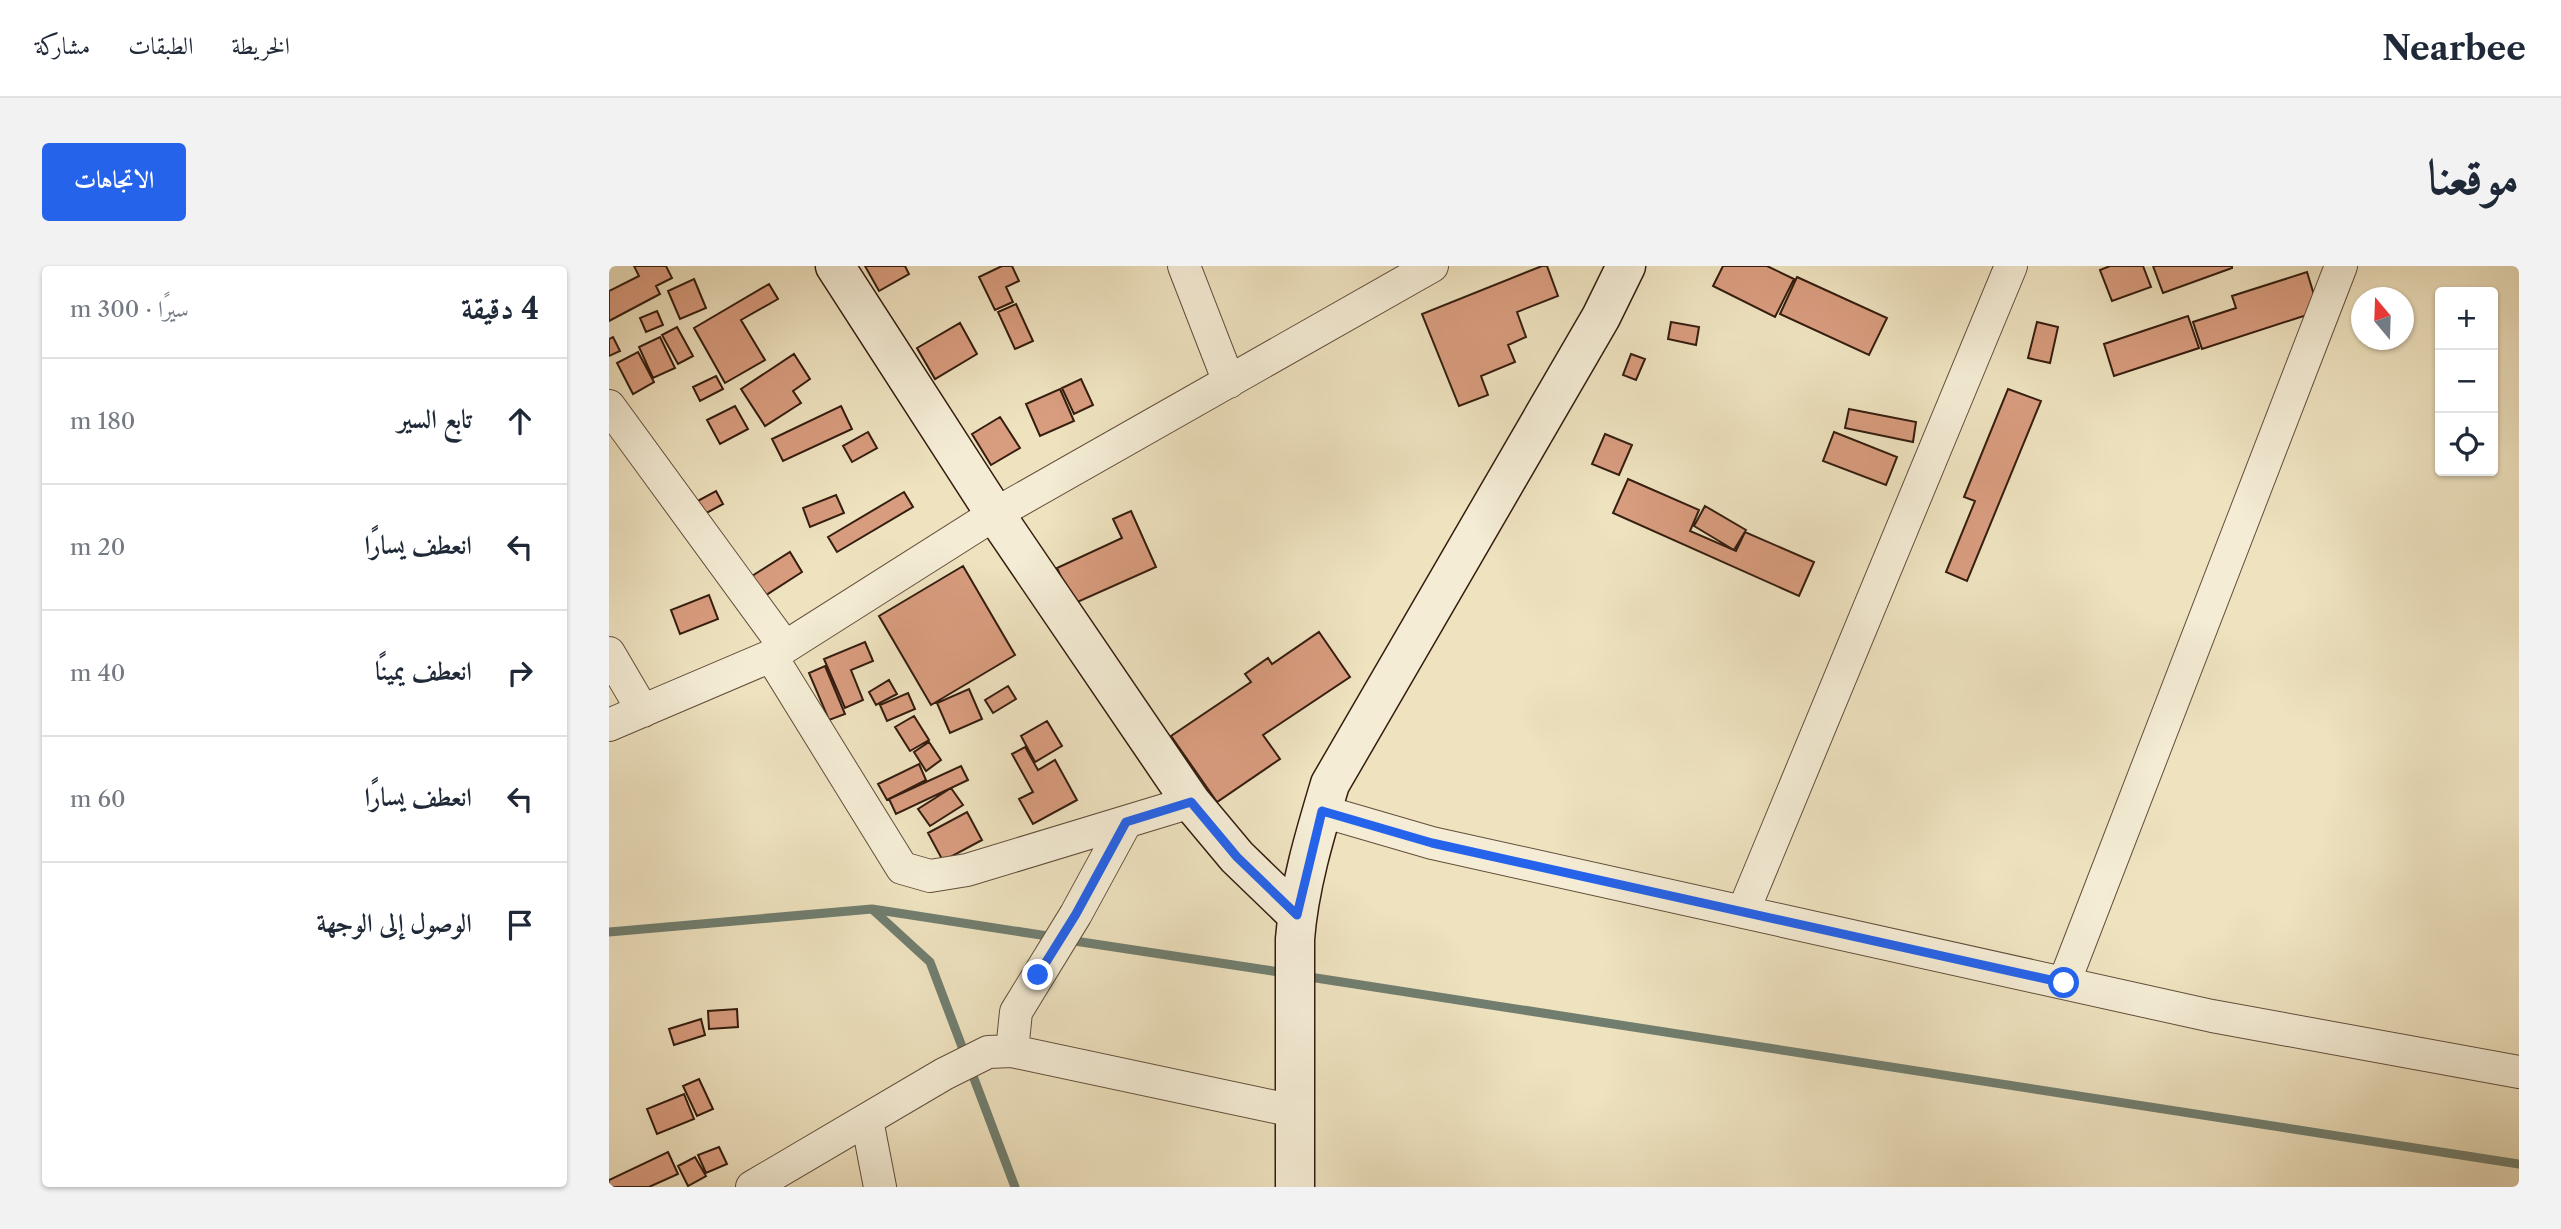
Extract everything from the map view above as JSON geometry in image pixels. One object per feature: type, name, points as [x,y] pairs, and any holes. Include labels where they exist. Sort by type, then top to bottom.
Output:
[{"type":"main road","points":[[835,266],[995,514],[1191,802],[1296,927]]},
{"type":"main road","points":[[1295,1187],[1296,927],[1330,784],[1601,317],[1626,266]]},
{"type":"street","points":[[1184,266],[1229,382]]},
{"type":"street","points":[[609,725],[778,652],[995,514],[1229,382],[1391,276],[1432,266]]},
{"type":"street","points":[[1743,912],[2011,266]]},
{"type":"street","points":[[2064,983],[2341,266]]},
{"type":"street","points":[[609,407],[778,652],[902,868],[930,876],[967,870],[1191,802]]},
{"type":"street","points":[[609,653],[643,711]]},
{"type":"street","points":[[1322,811],[1432,843],[2212,1016],[2519,1072]]},
{"type":"street","points":[[1000,1052],[1016,1012],[1076,914],[1126,822]]},
{"type":"street","points":[[752,1187],[944,1074],[1000,1052],[1294,1111]]},
{"type":"street","points":[[867,1120],[880,1187]]},
{"type":"building","points":[[634,266],[666,266],[672,278],[656,286],[660,294],[609,321],[609,291],[639,276]]},
{"type":"building","points":[[865,266],[905,266],[909,274],[879,291]]},
{"type":"building","points":[[1002,266],[1012,266],[1019,281],[1006,287],[1013,302],[995,310],[979,277]]},
{"type":"building","points":[[1547,266],[1558,296],[1517,312],[1526,337],[1508,345],[1515,362],[1481,376],[1488,395],[1459,406],[1422,314]]},
{"type":"building","points":[[1723,266],[1767,266],[1794,279],[1775,317],[1713,286]]},
{"type":"building","points":[[2110,266],[2143,266],[2151,287],[2112,301],[2100,270]]},
{"type":"building","points":[[2153,266],[2232,266],[2232,268],[2163,293]]},
{"type":"building","points":[[2307,272],[2319,311],[2202,349],[2193,322],[2236,308],[2232,296]]},
{"type":"building","points":[[1797,277],[1887,318],[1869,355],[1780,314]]},
{"type":"building","points":[[694,279],[706,308],[680,319],[668,291]]},
{"type":"building","points":[[769,284],[778,299],[741,320],[765,360],[725,383],[694,328]]},
{"type":"building","points":[[1016,304],[1033,341],[1015,349],[998,312]]},
{"type":"building","points":[[657,311],[663,325],[646,332],[640,318]]},
{"type":"building","points":[[2188,316],[2199,348],[2114,376],[2104,344]]},
{"type":"building","points":[[1671,322],[1699,327],[1696,345],[1668,339]]},
{"type":"building","points":[[2037,322],[2058,327],[2050,363],[2028,358]]},
{"type":"building","points":[[960,323],[977,354],[935,379],[917,348]]},
{"type":"building","points":[[677,327],[693,356],[678,364],[662,335]]},
{"type":"building","points":[[613,337],[620,351],[609,356],[609,339]]},
{"type":"building","points":[[660,337],[675,368],[653,378],[639,347]]},
{"type":"building","points":[[638,352],[654,382],[633,394],[617,363]]},
{"type":"building","points":[[794,354],[810,379],[793,391],[801,403],[765,426],[741,389]]},
{"type":"building","points":[[1631,354],[1645,359],[1636,380],[1623,375]]},
{"type":"building","points":[[716,376],[723,389],[700,401],[693,387]]},
{"type":"building","points":[[1081,379],[1093,405],[1074,414],[1062,388]]},
{"type":"building","points":[[1060,389],[1074,421],[1040,436],[1026,404]]},
{"type":"building","points":[[2008,389],[2041,401],[1967,581],[1946,572],[1975,501],[1964,497]]},
{"type":"building","points":[[735,406],[748,429],[720,444],[707,420]]},
{"type":"building","points":[[841,406],[852,429],[783,461],[772,439]]},
{"type":"building","points":[[1849,409],[1916,422],[1913,442],[1845,428]]},
{"type":"building","points":[[1000,417],[1020,448],[991,465],[972,434]]},
{"type":"building","points":[[868,432],[877,448],[852,462],[843,446]]},
{"type":"building","points":[[1834,432],[1897,457],[1886,485],[1823,461]]},
{"type":"building","points":[[1605,434],[1632,445],[1619,475],[1592,464]]},
{"type":"building","points":[[1628,479],[1699,510],[1690,531],[1736,551],[1745,532],[1814,562],[1799,596],[1613,513]]},
{"type":"building","points":[[716,491],[723,504],[701,516],[694,503]]},
{"type":"building","points":[[904,492],[913,507],[837,552],[828,537]]},
{"type":"building","points":[[836,495],[844,513],[810,527],[803,508]]},
{"type":"building","points":[[1705,506],[1746,530],[1734,550],[1694,526]]},
{"type":"building","points":[[1131,511],[1156,567],[1073,604],[1057,568],[1122,538],[1113,519]]},
{"type":"building","points":[[790,552],[802,572],[757,601],[744,581]]},
{"type":"building","points":[[963,566],[1015,655],[931,705],[879,616]]},
{"type":"building","points":[[709,595],[718,619],[680,634],[671,610]]},
{"type":"building","points":[[1319,632],[1350,677],[1263,735],[1280,759],[1217,802],[1171,736],[1251,682],[1245,674],[1268,658],[1272,664]]},
{"type":"building","points":[[865,642],[873,661],[851,670],[863,700],[845,708],[824,659]]},
{"type":"building","points":[[825,666],[845,714],[829,720],[809,673]]},
{"type":"building","points":[[889,680],[897,694],[876,705],[869,692]]},
{"type":"building","points":[[1008,686],[1016,699],[993,713],[985,700]]},
{"type":"building","points":[[969,689],[982,719],[950,733],[937,703]]},
{"type":"building","points":[[908,693],[915,709],[887,721],[880,705]]},
{"type":"building","points":[[914,716],[929,740],[910,751],[895,727]]},
{"type":"building","points":[[1047,721],[1062,746],[1035,762],[1021,736]]},
{"type":"building","points":[[929,742],[941,760],[926,771],[914,752]]},
{"type":"building","points":[[1025,747],[1038,770],[1055,760],[1077,800],[1033,824],[1019,799],[1033,792],[1012,754]]},
{"type":"building","points":[[919,764],[926,780],[887,800],[878,784]]},
{"type":"building","points":[[961,766],[968,780],[896,814],[889,799]]},
{"type":"building","points":[[951,788],[963,805],[930,826],[918,809]]},
{"type":"building","points":[[967,812],[982,840],[943,861],[928,833]]},
{"type":"building","points":[[737,1009],[738,1027],[709,1029],[708,1011]]},
{"type":"building","points":[[701,1019],[705,1035],[674,1045],[669,1029]]},
{"type":"building","points":[[699,1079],[713,1109],[697,1116],[683,1086]]},
{"type":"building","points":[[684,1094],[694,1119],[657,1134],[647,1109]]},
{"type":"building","points":[[719,1147],[727,1164],[706,1173],[698,1155]]},
{"type":"building","points":[[668,1152],[678,1174],[649,1187],[609,1187],[609,1180]]},
{"type":"building","points":[[695,1157],[706,1176],[688,1186],[678,1166]]},
{"type":"waterway","points":[[872,909],[930,962],[1015,1187]]},
{"type":"waterway","points":[[609,932],[872,909],[1054,937]]},
{"type":"waterway","points":[[1068,940],[1286,973]]},
{"type":"waterway","points":[[1303,976],[2519,1164]]},
{"type":"route","points":[[1038,975],[1076,914],[1126,822],[1191,802],[1237,857],[1297,915],[1322,811],[1432,843],[2064,983]]}]
